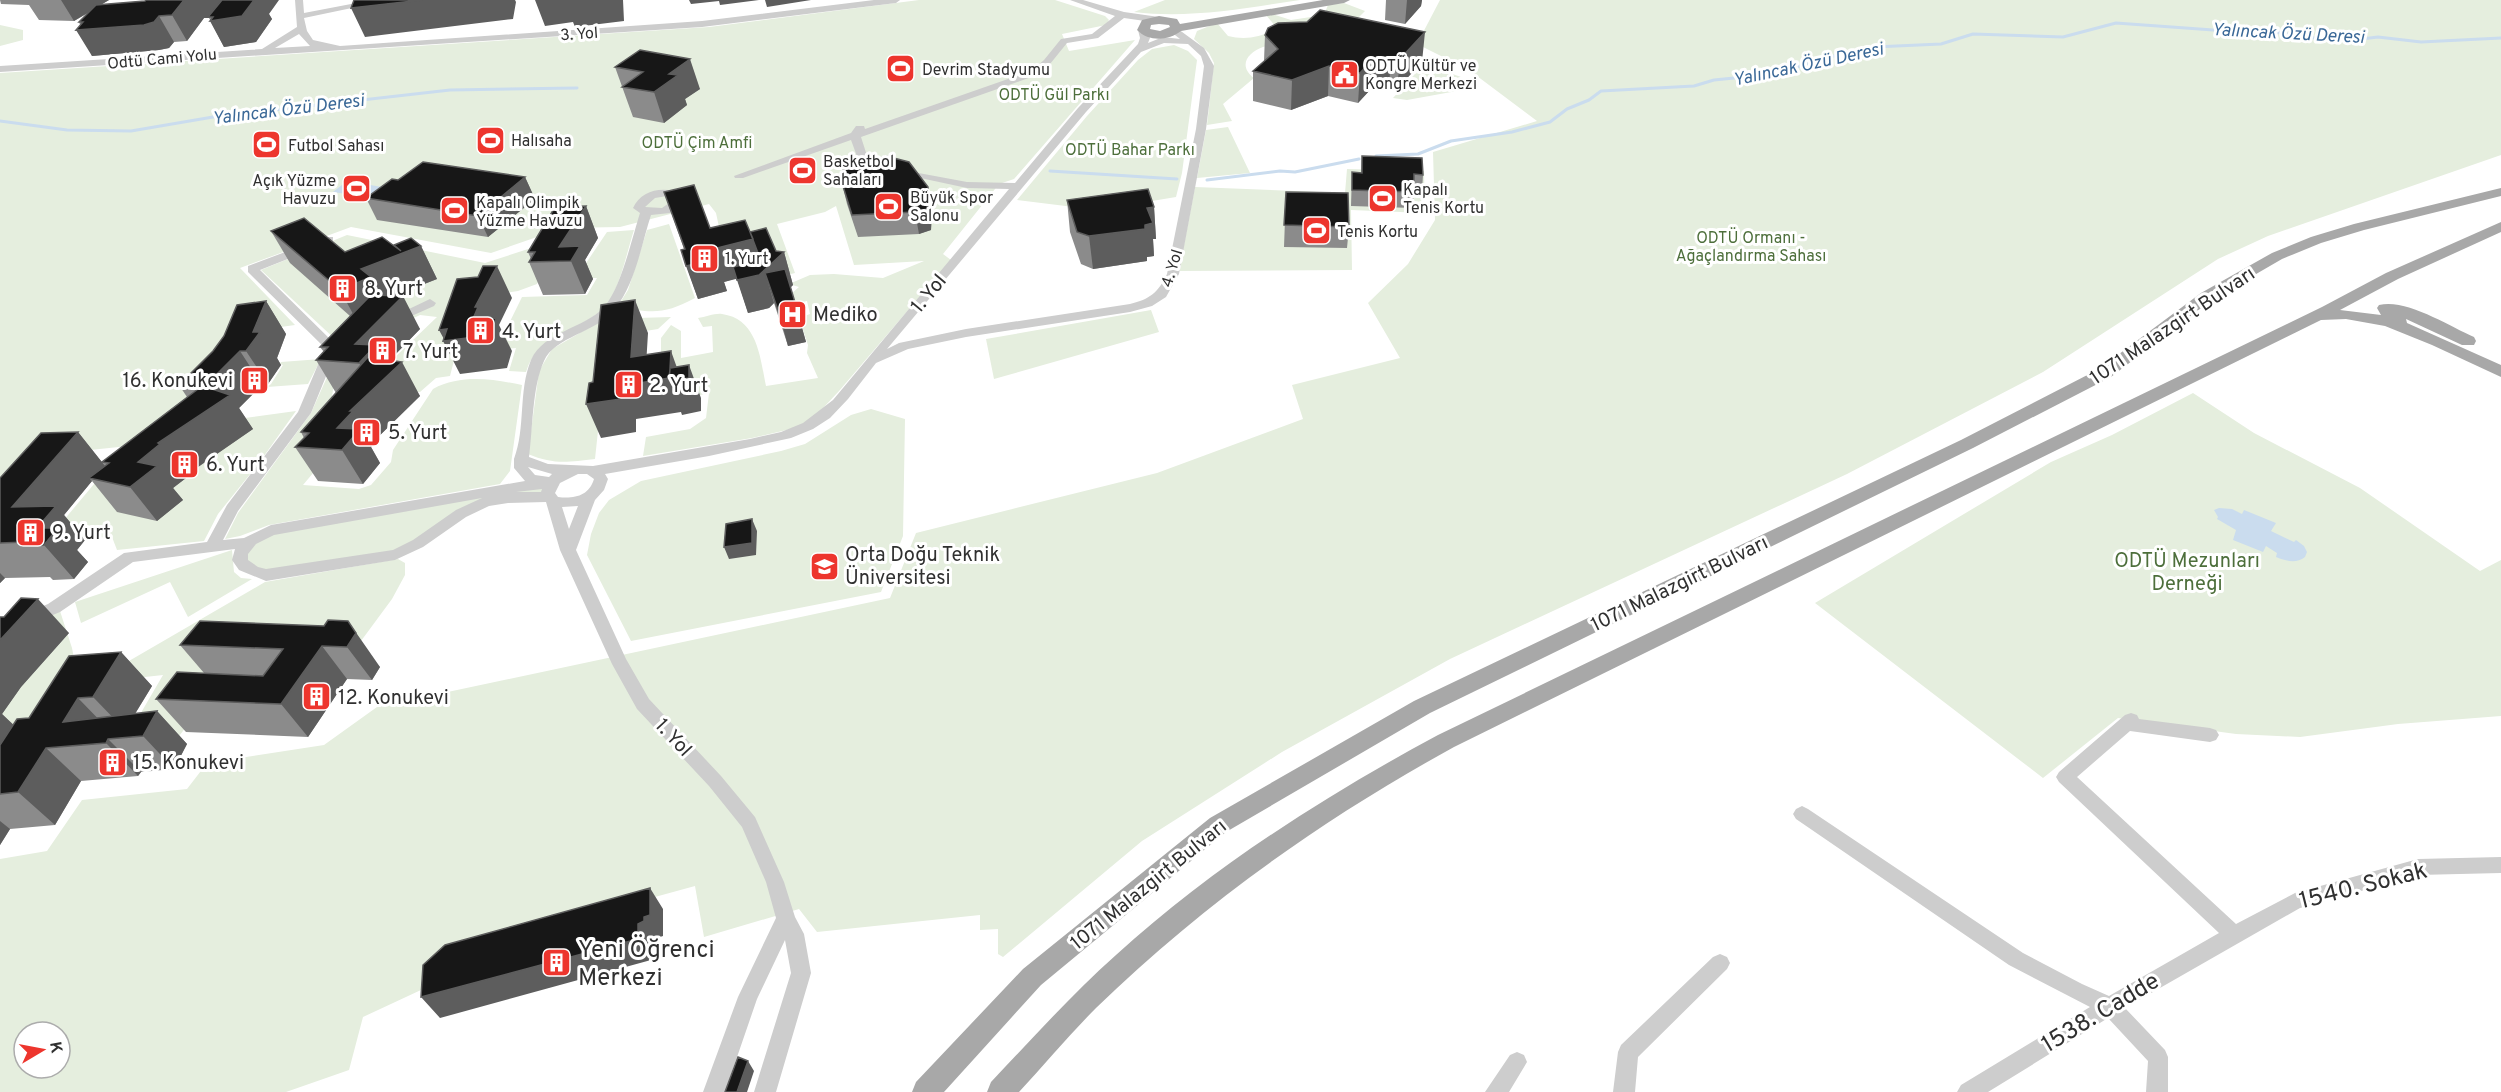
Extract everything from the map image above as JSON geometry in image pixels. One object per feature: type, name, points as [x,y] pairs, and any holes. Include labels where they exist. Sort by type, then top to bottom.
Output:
[{"type":"main road","points":[[1316,0],[1217,15],[1162,20],[1146,23],[1142,29],[1149,34],[1160,35],[1210,21],[1344,0]]},
{"type":"main road","points":[[1162,20],[1175,24],[1176,29]]},
{"type":"main road","name":"1071 Malazgirt Bulvarı","points":[[926,1092],[1032,977],[1218,825],[1422,707],[1966,444],[2105,374],[2207,296],[2277,256],[2316,240],[2359,227],[2501,192]]},
{"type":"main road","name":"1071 Malazgirt Bulvarı","points":[[1001,1092],[1084,1002],[1163,930],[1262,852],[1398,767],[1456,736],[2307,320],[2392,276],[2501,226]]},
{"type":"main road","points":[[2392,276],[2396,291],[2402,299],[2415,310],[2468,341]]},
{"type":"main road","points":[[2454,351],[2388,314],[2385,308],[2392,307],[2401,310],[2501,358]]},
{"type":"main road","points":[[2307,320],[2334,314],[2371,316],[2400,326],[2501,372]]},
{"type":"street","points":[[299,0],[300,29],[304,38],[312,46],[324,48]]},
{"type":"street","points":[[300,16],[386,0]]},
{"type":"street","name":"3. Yol","points":[[324,48],[411,45],[702,24],[896,0]]},
{"type":"street","points":[[1074,0],[1123,15],[1162,20]]},
{"type":"street","points":[[1123,15],[1142,29]]},
{"type":"street","points":[[739,176],[1034,73],[1047,62],[1064,41],[1095,36],[1123,15]]},
{"type":"street","points":[[1193,44],[1190,37],[1192,30],[1210,21]]},
{"type":"street","points":[[262,51],[300,29]]},
{"type":"street","name":"1. Yol","points":[[649,463],[744,444],[802,429],[834,406],[1082,110],[1138,50],[1144,42],[1142,29]]},
{"type":"street","name":"4. Yol","points":[[864,368],[885,354],[904,346],[1023,323],[1130,308],[1150,303],[1163,296],[1173,274],[1201,129],[1209,72],[1207,56],[1176,29]]},
{"type":"street","points":[[1138,50],[1153,42],[1168,39],[1193,44]]},
{"type":"street","name":"Odtü Cami Yolu","points":[[0,69],[324,48]]},
{"type":"street","points":[[855,135],[862,124]]},
{"type":"street","points":[[855,135],[866,168],[895,170],[967,185],[1019,186]]},
{"type":"street","points":[[589,496],[566,503],[551,490],[531,479],[521,468],[532,379],[538,359],[548,346],[594,321],[609,309],[621,289],[646,212]]},
{"type":"street","points":[[211,548],[232,509],[304,413],[336,345],[252,269],[329,239]]},
{"type":"street","points":[[377,327],[430,303]]},
{"type":"street","name":"4. Yol","points":[[896,331],[901,337],[911,341],[926,341]]},
{"type":"street","points":[[521,459],[546,469],[569,471],[593,471],[649,463]]},
{"type":"street","points":[[568,550],[589,496],[600,484],[649,463]]},
{"type":"street","points":[[244,543],[240,553],[246,570],[266,575],[395,555],[409,550],[461,514],[484,502],[551,490],[569,471]]},
{"type":"street","points":[[593,471],[598,474],[600,484]]},
{"type":"street","points":[[0,631],[54,608],[129,557],[244,543],[271,530],[497,490],[551,490]]},
{"type":"street","name":"1. Yol","points":[[551,490],[568,550],[618,660],[643,704],[715,781],[749,822],[794,934],[801,973],[765,1092]]},
{"type":"street","points":[[2210,735],[2129,722],[2066,777],[2234,935]]},
{"type":"street","points":[[1802,814],[2016,959],[2066,987],[2110,1006],[2158,1058],[2157,1092]]},
{"type":"street","name":"1540. Sokak","points":[[2234,935],[2295,901],[2418,867],[2501,865]]},
{"type":"street","points":[[714,1092],[748,997],[786,918]]},
{"type":"street","name":"1538. Cadde","points":[[1968,1092],[2110,1006],[2234,935]]},
{"type":"street","points":[[1624,1092],[1628,1052],[1720,963]]},
{"type":"street","points":[[1496,1092],[1517,1062]]},
{"type":"green space","points":[[919,0],[1055,0],[1105,16],[1109,20],[1106,25],[1062,34],[1069,51],[1135,40],[1014,179],[999,184],[943,254],[951,260],[811,421],[791,429],[752,438],[643,456],[646,437],[690,429],[706,418],[709,393],[691,397],[661,386],[661,338],[671,325],[681,331],[681,358],[713,352],[712,326],[703,327],[698,318],[719,314],[734,317],[743,323],[755,341],[766,386],[818,378],[807,353],[808,345],[799,318],[810,314],[807,301],[795,304],[791,294],[799,287],[789,284],[810,275],[834,274],[883,278],[924,261],[854,265],[836,206],[825,212],[777,224],[795,273],[783,276],[719,227],[716,213],[709,204],[620,227],[563,228],[491,253],[351,227],[240,268],[295,325],[245,332],[157,443],[52,454],[0,514],[0,73],[709,27]]},
{"type":"green space","points":[[1165,0],[1300,0],[1196,13],[1134,12]]},
{"type":"green space","name":"ODTÜ Ormanı - Ağaçlandırma Sahası","points":[[1440,0],[2501,0],[2501,155],[2268,236],[2218,259],[2043,372],[1847,474],[1450,659],[1282,752],[1142,841],[1003,957],[998,954],[998,929],[980,930],[980,915],[817,932],[799,909],[704,937],[695,886],[469,948],[436,983],[363,1017],[349,1070],[286,1092],[0,1092],[0,859],[47,851],[82,800],[187,789],[207,763],[324,745],[377,707],[890,598],[916,533],[1157,473],[1303,419],[1292,385],[1400,358],[1368,303],[1408,264],[1435,220],[1433,152],[1537,121],[1469,70],[1417,44]]},
{"type":"green space","points":[[1344,3],[1365,11],[1353,23],[1263,47],[1249,56],[1246,60],[1246,69],[1254,78],[1223,104],[1232,121],[1207,125],[1214,63],[1209,53],[1194,39],[1197,31],[1217,23],[1228,36],[1253,37],[1265,34],[1276,27],[1266,15],[1272,14],[1291,20],[1324,15],[1328,5]]},
{"type":"green space","points":[[0,25],[23,30],[23,40],[0,46]]},
{"type":"green space","name":"ODTÜ Bahar Parkı","points":[[1174,45],[1188,51],[1197,60],[1182,173],[1176,197],[1098,210],[1017,200],[1087,116],[1138,60],[1152,49]]},
{"type":"green space","points":[[1424,64],[1461,77],[1479,87],[1407,100],[1393,98]]},
{"type":"green space","points":[[1228,127],[1250,173],[1197,178],[1206,130]]},
{"type":"green space","points":[[1347,169],[1424,171],[1425,213],[1351,210],[1352,270],[1179,271],[1195,187],[1345,193]]},
{"type":"green space","points":[[669,224],[695,298],[675,307],[658,311],[618,306],[628,290],[647,230]]},
{"type":"green space","points":[[634,230],[618,282],[604,308],[539,349],[531,359],[526,372],[509,371],[516,348],[496,350],[522,297],[587,295],[597,278],[576,278],[607,232]]},
{"type":"green space","points":[[347,235],[485,263],[562,238],[537,284],[518,291],[493,295],[467,310],[450,376],[436,378],[420,392],[392,391],[391,361],[437,317],[420,315],[401,324],[337,341],[261,270]]},
{"type":"green space","points":[[1151,310],[1159,332],[994,379],[986,339]]},
{"type":"green space","points":[[671,317],[658,329],[608,337],[595,459],[554,461],[528,454],[539,371],[552,349],[604,319]]},
{"type":"green space","points":[[340,348],[332,396],[342,402],[372,403],[303,485],[359,489],[371,485],[391,462],[393,450],[433,389],[455,381],[477,379],[522,385],[510,471],[500,484],[269,525],[225,539],[238,513],[311,413]]},
{"type":"green space","points":[[321,359],[308,384],[267,387],[283,365],[280,364],[281,362]]},
{"type":"green space","name":"ODTÜ Mezunları Derneği","points":[[2193,393],[2254,433],[2360,488],[2480,571],[2501,560],[2501,716],[2398,724],[2300,737],[2236,734],[2118,718],[2043,778],[1815,603],[2051,462],[2112,435]]},
{"type":"green space","points":[[871,409],[905,419],[903,536],[881,592],[631,641],[587,555],[591,534],[599,513],[609,500],[641,481],[805,444],[851,415]]},
{"type":"green space","points":[[296,411],[259,463],[218,514],[204,541],[117,550],[112,537],[48,539],[120,453],[159,448],[181,421],[227,423],[245,418]]},
{"type":"green space","points":[[550,483],[548,493],[484,502],[409,551],[266,575],[246,570],[244,543],[255,536]]},
{"type":"green space","points":[[232,550],[234,572],[241,578],[252,579],[188,617],[170,582],[81,623],[75,602]]},
{"type":"green space","points":[[398,559],[405,563],[405,575],[392,599],[361,641],[219,684],[173,744],[121,747],[163,675],[91,683],[265,582]]},
{"type":"green space","points":[[60,611],[72,648],[79,684],[0,810],[0,638]]},
{"type":"water","name":"Açık Yüzme Havuzu","points":[[347,181],[382,187],[367,197],[333,192]]},
{"type":"water","points":[[2232,509],[2242,514],[2244,510],[2276,523],[2271,531],[2294,542],[2296,540],[2304,546],[2307,552],[2305,557],[2298,561],[2287,561],[2276,557],[2277,553],[2266,546],[2263,552],[2233,540],[2236,530],[2217,519],[2214,510]]},
{"type":"building","points":[[146,0],[184,0],[172,15],[159,16],[154,22],[144,25],[76,30],[83,22],[79,22],[96,5]]},
{"type":"building","points":[[222,0],[254,0],[242,16],[210,21],[213,17],[208,17]]},
{"type":"building","points":[[354,0],[422,0],[351,8]]},
{"type":"building","points":[[1320,10],[1425,32],[1400,59],[1391,57],[1372,60],[1360,73],[1329,66],[1292,80],[1253,71],[1278,49],[1265,35],[1268,28],[1278,23],[1307,22]]},
{"type":"building","points":[[640,50],[690,59],[669,74],[678,75],[654,92],[622,87],[643,72],[615,67]]},
{"type":"building","points":[[871,156],[880,158],[886,156],[909,162],[928,187],[927,209],[915,212],[852,215],[842,183],[843,167],[859,158]]},
{"type":"building","points":[[1362,156],[1422,158],[1423,175],[1414,174],[1414,192],[1352,190],[1352,172],[1362,173]]},
{"type":"building","points":[[423,162],[525,177],[478,216],[366,198],[392,179],[398,180]]},
{"type":"building","points":[[694,185],[710,228],[745,220],[753,239],[713,249],[716,259],[686,266],[681,250],[685,249],[664,192]]},
{"type":"building","points":[[1148,189],[1154,207],[1147,208],[1153,223],[1145,225],[1145,229],[1089,236],[1077,232],[1067,200]]},
{"type":"building","points":[[1286,192],[1348,193],[1349,227],[1284,225]]},
{"type":"building","points":[[586,206],[559,247],[580,246],[571,261],[529,262],[535,252],[528,252],[555,207]]},
{"type":"building","points":[[304,218],[345,252],[382,237],[401,251],[394,245],[411,238],[421,246],[361,269],[371,277],[340,290],[271,231]]},
{"type":"building","points":[[766,228],[776,251],[784,252],[759,275],[737,280],[733,267],[761,261],[750,232]]},
{"type":"building","points":[[483,266],[497,266],[475,307],[478,307],[472,321],[496,318],[491,335],[443,341],[447,329],[439,330],[457,279],[478,277]]},
{"type":"building","points":[[785,269],[797,309],[779,313],[765,273]]},
{"type":"building","points":[[371,295],[403,296],[355,344],[376,345],[359,363],[316,360],[328,347],[320,347]]},
{"type":"building","points":[[635,300],[631,357],[671,351],[670,368],[689,365],[689,378],[669,381],[670,369],[669,378],[622,386],[621,399],[586,404],[589,383],[593,382],[601,305]]},
{"type":"building","points":[[266,301],[253,332],[260,332],[246,351],[240,351],[203,386],[230,395],[158,443],[160,444],[138,462],[157,466],[130,487],[89,478],[109,463],[102,462],[202,386],[179,385],[213,351],[224,336],[237,305]]},
{"type":"building","points":[[368,357],[402,362],[350,411],[353,411],[337,428],[360,429],[342,450],[295,447],[309,433],[301,432]]},
{"type":"building","points":[[78,432],[12,507],[56,506],[37,528],[58,528],[44,545],[22,546],[25,542],[0,543],[0,478],[41,433]]},
{"type":"building","points":[[752,519],[752,543],[724,547],[726,524]]},
{"type":"building","points":[[21,598],[38,599],[0,640],[0,617],[4,617]]},
{"type":"building","points":[[328,620],[348,621],[356,633],[347,647],[322,646],[281,704],[156,699],[177,672],[263,676],[283,649],[180,645],[200,621],[324,626]]},
{"type":"building","points":[[121,652],[93,697],[78,698],[63,722],[157,711],[143,736],[108,739],[106,743],[46,748],[18,792],[0,794],[0,745],[17,719],[29,718],[69,656]]},
{"type":"building","points":[[650,888],[650,915],[644,917],[644,921],[638,924],[638,939],[421,997],[423,965],[445,945]]},
{"type":"building","points":[[738,1057],[748,1061],[737,1092],[725,1092]]},
{"type":"waterway","name":"Yalıncak Özü Deresi","points":[[1376,156],[1418,154],[1451,141],[1512,132],[1550,122],[1567,109],[1589,100],[1601,91],[1694,86],[1714,80],[1774,74],[1830,57],[1874,47],[1941,44],[1973,34],[2063,37],[2116,23],[2241,32],[2274,32],[2315,38],[2353,40],[2378,37],[2421,42],[2501,38]]},
{"type":"waterway","name":"Yalıncak Özü Deresi","points":[[0,121],[67,130],[131,131],[213,117],[450,90],[577,88]]},
{"type":"waterway","name":"Yalıncak Özü Deresi","points":[[1207,180],[1280,171],[1295,172],[1359,159]]},
{"type":"waterway","name":"Yalıncak Özü Deresi","points":[[1050,171],[1177,179]]},
{"type":"place","name":"Devrim Stadyumu","points":[[901,69]]},
{"type":"place","name":"ODTÜ Kültür ve Kongre Merkezi","points":[[1344,74]]},
{"type":"place","name":"Halısaha","points":[[490,140]]},
{"type":"place","name":"Futbol Sahası","points":[[267,145]]},
{"type":"place","name":"Basketbol Sahaları","points":[[802,170]]},
{"type":"place","name":"Açık Yüzme Havuzu","points":[[357,189]]},
{"type":"place","name":"Kapalı Tenis Kortu","points":[[1382,198]]},
{"type":"place","name":"Büyük Spor Salonu","points":[[889,206]]},
{"type":"place","name":"Kapalı Olimpik Yüzme Havuzu","points":[[455,211]]},
{"type":"place","name":"Tenis Kortu","points":[[1316,231]]},
{"type":"place","name":"1. Yurt","points":[[704,258]]},
{"type":"place","name":"8. Yurt","points":[[343,288]]},
{"type":"place","name":"Mediko","points":[[792,314]]},
{"type":"place","name":"4. Yurt","points":[[481,331]]},
{"type":"place","name":"7. Yurt","points":[[382,351]]},
{"type":"place","name":"16. Konukevi","points":[[254,380]]},
{"type":"place","name":"2. Yurt","points":[[628,385]]},
{"type":"place","name":"5. Yurt","points":[[367,432]]},
{"type":"place","name":"6. Yurt","points":[[185,464]]},
{"type":"place","name":"9. Yurt","points":[[31,532]]},
{"type":"place","name":"Orta Doğu Teknik Üniversitesi","points":[[824,566]]},
{"type":"place","name":"12. Konukevi","points":[[317,697]]},
{"type":"place","name":"15. Konukevi","points":[[112,762]]},
{"type":"place","name":"Yeni Öğrenci Merkezi","points":[[557,963]]},
{"type":"park label","name":"ODTÜ Gül Parkı","points":[[1054,94]]},
{"type":"park label","name":"ODTÜ Çim Amfi","points":[[697,142]]}]
